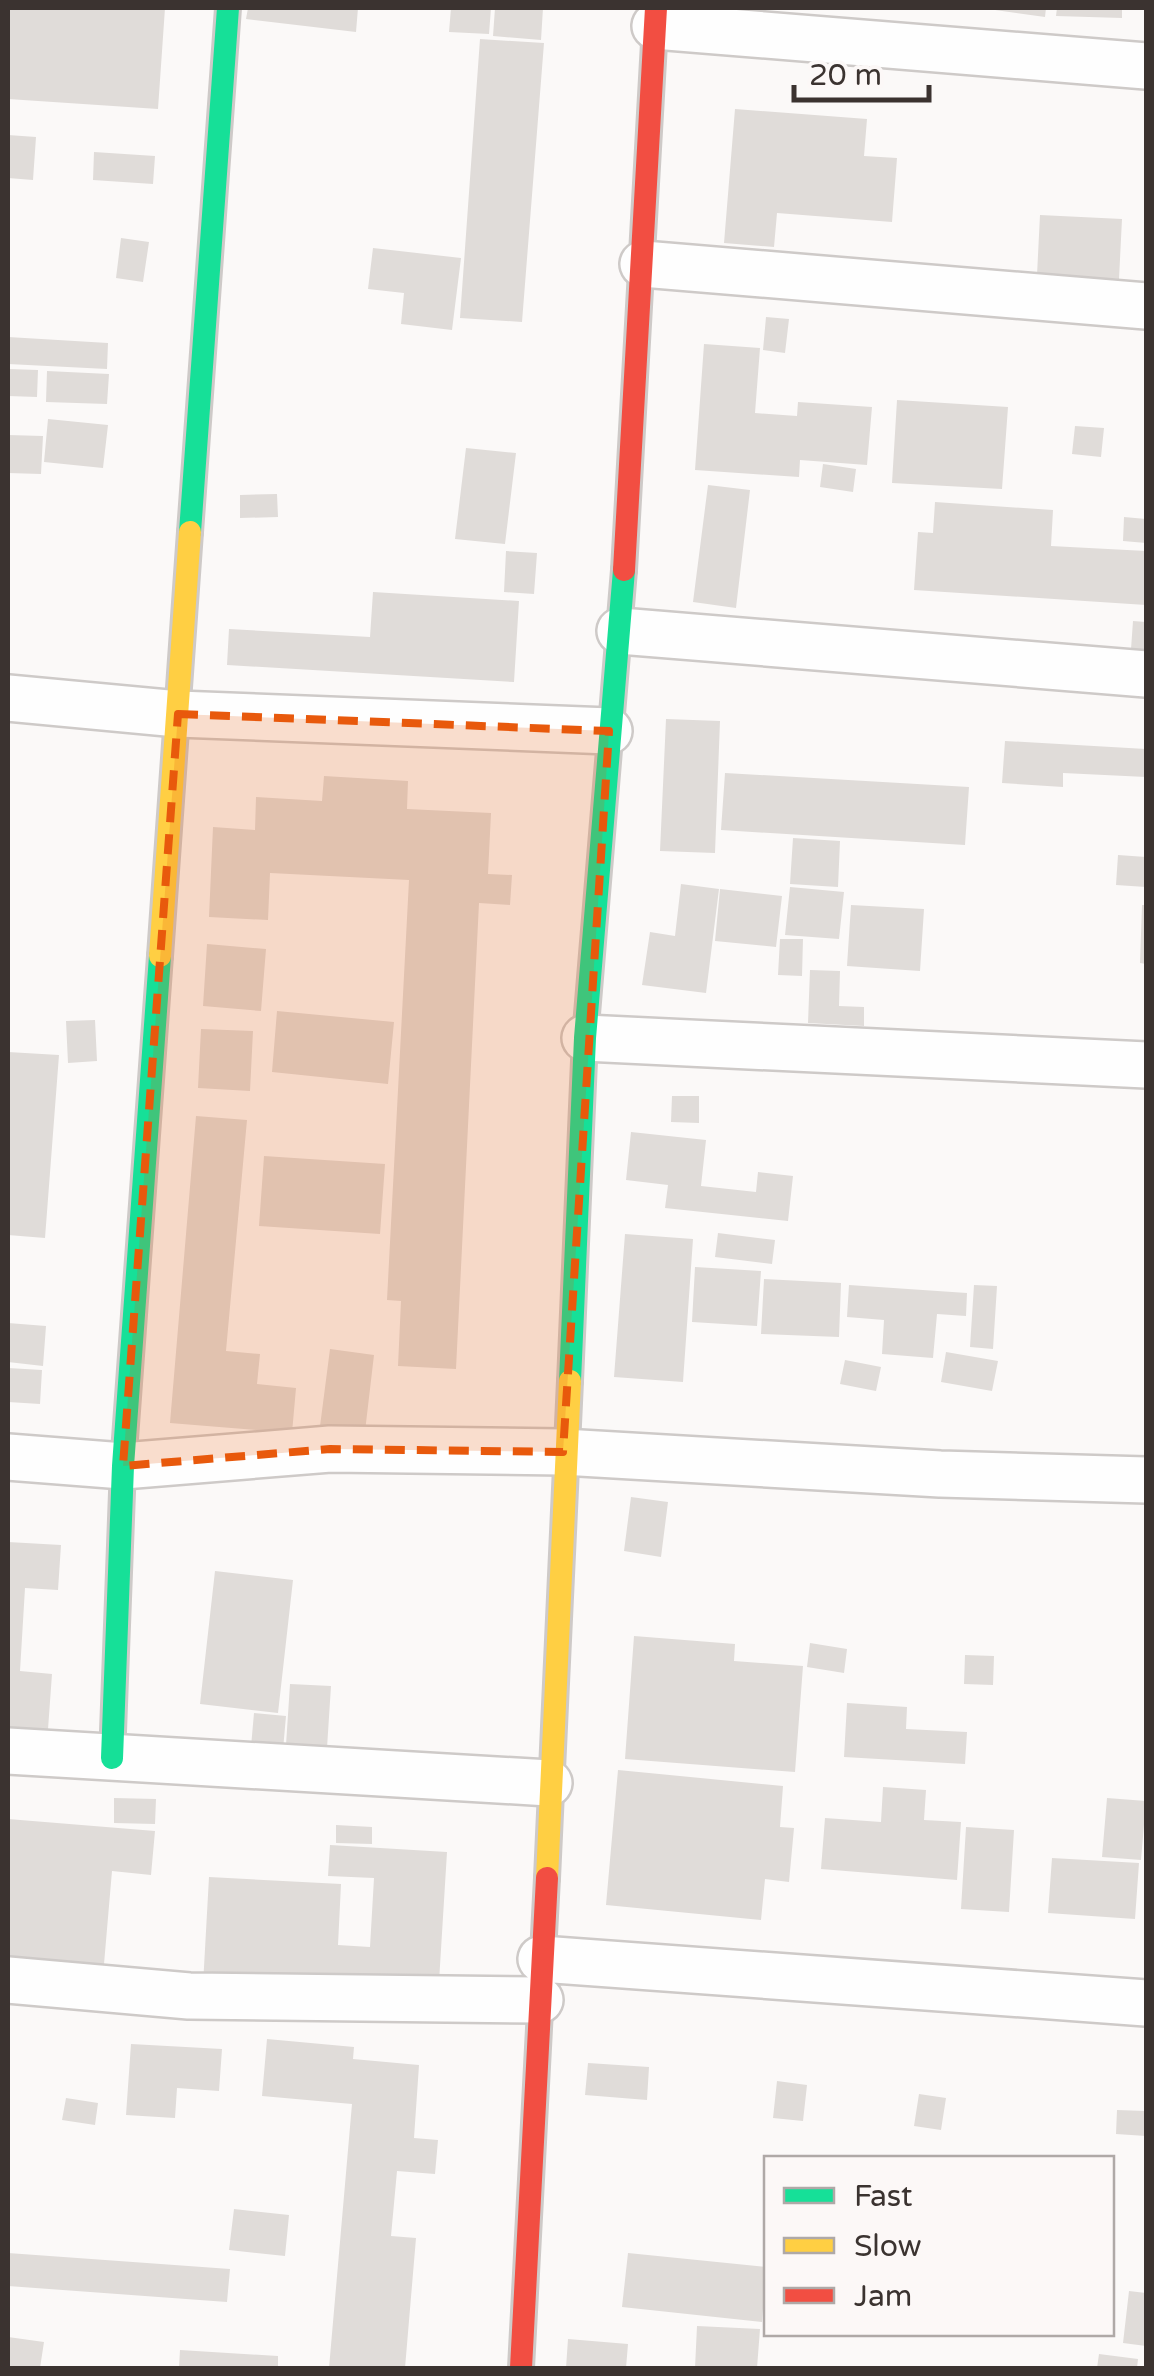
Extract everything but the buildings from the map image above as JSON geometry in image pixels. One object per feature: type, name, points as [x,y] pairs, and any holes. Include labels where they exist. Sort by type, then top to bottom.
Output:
[{"type":"main road","points":[[112,1758],[123,1466],[228,8]]},
{"type":"main road","points":[[521,2368],[585,1038],[620,631],[655,17]]},
{"type":"street","points":[[655,17],[1146,66]]},
{"type":"street","points":[[643,264],[1146,306]]},
{"type":"street","points":[[620,631],[1146,674]]},
{"type":"street","points":[[8,698],[178,714],[609,731]]},
{"type":"street","points":[[585,1038],[1146,1065]]},
{"type":"street","points":[[8,1456],[123,1466],[330,1450],[563,1452],[940,1474],[1146,1480]]},
{"type":"street","points":[[8,1752],[549,1783]]},
{"type":"street","points":[[8,1980],[190,1996],[540,1980],[1146,2003]]},
{"type":"highlighted area","points":[[178,714],[609,731],[563,1452],[330,1449],[123,1466]]},
{"type":"traffic: fast","points":[[190,532],[228,8]]},
{"type":"traffic: fast","points":[[570,1381],[585,1038],[624,570]]},
{"type":"traffic: fast","points":[[112,1758],[123,1466],[160,956]]},
{"type":"traffic: slow","points":[[160,956],[190,532]]},
{"type":"traffic: slow","points":[[547,1878],[570,1381]]},
{"type":"traffic: jam","points":[[624,570],[656,8]]},
{"type":"traffic: jam","points":[[521,2368],[547,1878]]}]
